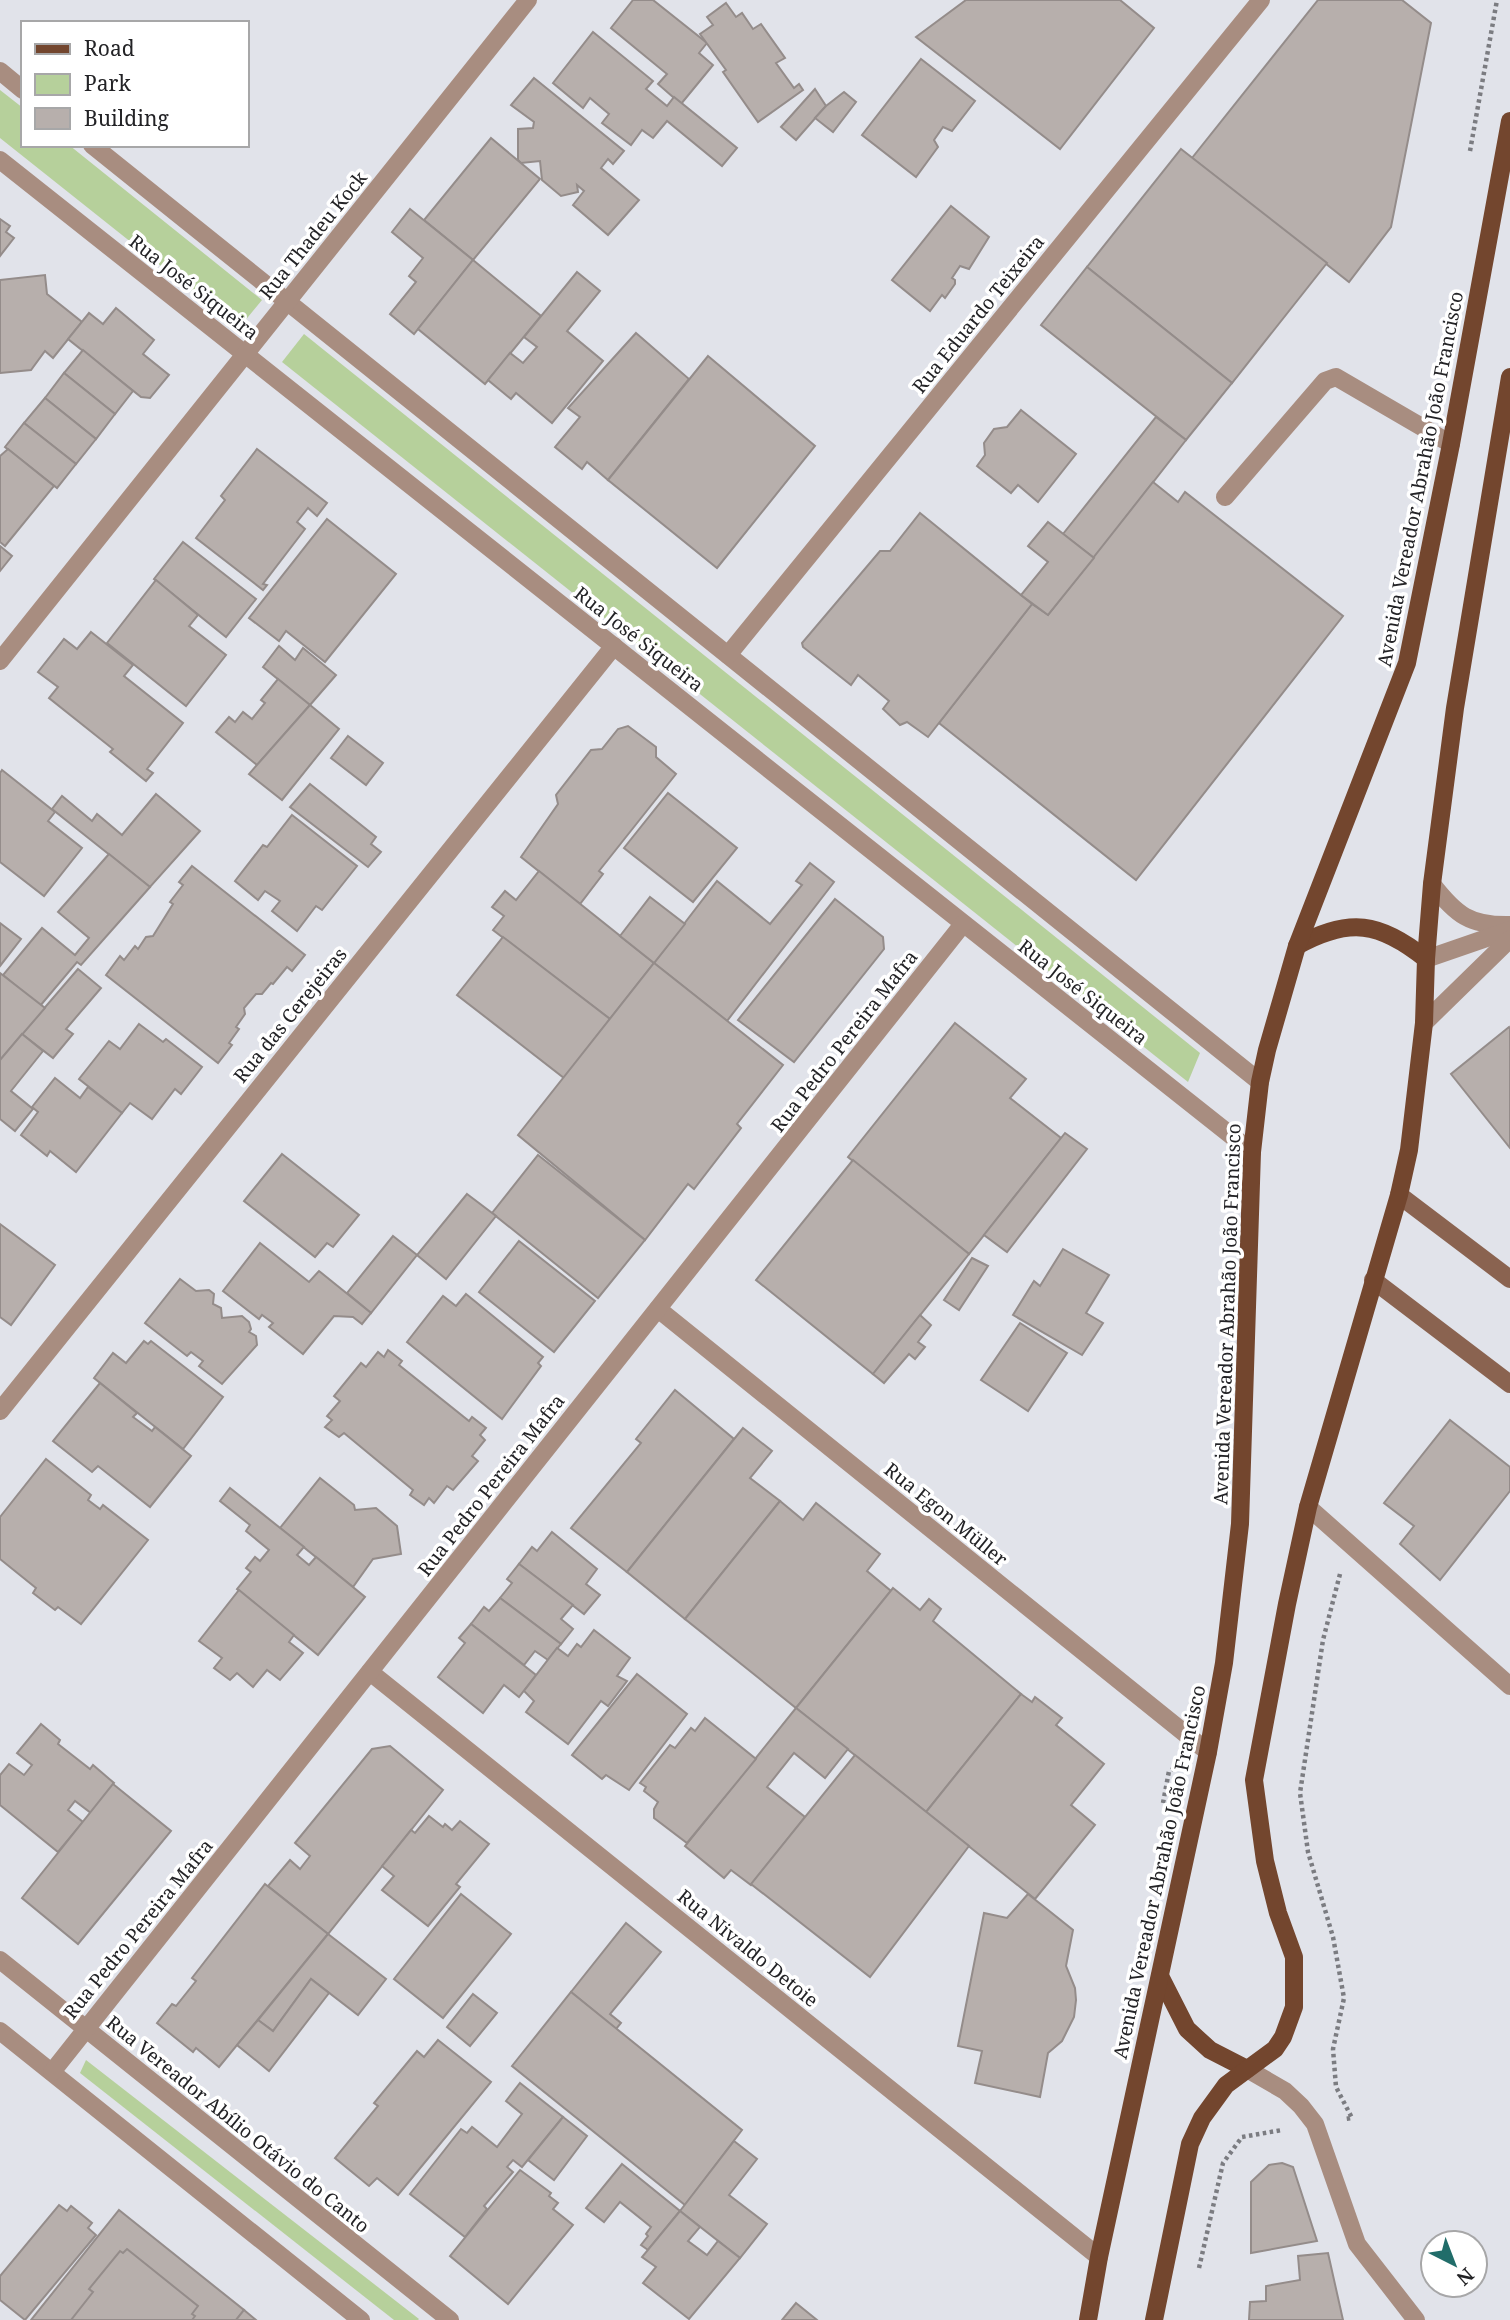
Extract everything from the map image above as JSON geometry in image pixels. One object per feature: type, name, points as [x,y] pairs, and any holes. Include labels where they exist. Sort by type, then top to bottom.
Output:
[{"type":"main road","name":"Avenida Vereador Abrahão João Francisco","points":[[1088,2320],[1099,2257],[1208,1752],[1224,1663],[1240,1524],[1252,1152],[1260,1082],[1279,1004],[1297,946],[1407,663],[1451,444],[1510,121]]},
{"type":"main road","points":[[1154,2320],[1190,2144],[1214,2099],[1234,2077],[1275,2049],[1283,2038],[1294,2007],[1294,1957],[1278,1913],[1265,1861],[1254,1780],[1308,1507],[1399,1195],[1409,1150],[1424,1023],[1432,884],[1455,708],[1504,443],[1510,377]]},
{"type":"main road","points":[[1297,946],[1321,932],[1349,927],[1378,930],[1404,941],[1426,959]]},
{"type":"main road","points":[[1399,1195],[1510,1279]]},
{"type":"main road","points":[[1373,1280],[1510,1384]]},
{"type":"main road","points":[[1160,1976],[1187,2029],[1210,2050],[1247,2069]]},
{"type":"street","name":"Rua Thadeu Kock","points":[[0,661],[528,0]]},
{"type":"street","name":"Rua Eduardo Teixeira","points":[[727,655],[1261,0]]},
{"type":"street","points":[[0,71],[21,88]]},
{"type":"street","name":"Rua José Siqueira","points":[[94,147],[1260,1082]]},
{"type":"street","name":"Rua José Siqueira","points":[[0,160],[1252,1152]]},
{"type":"street","points":[[1225,498],[1325,381],[1336,377],[1451,444]]},
{"type":"street","name":"Rua das Cerejeiras","points":[[0,1410],[614,646]]},
{"type":"street","points":[[1432,884],[1450,906],[1469,921],[1510,928]]},
{"type":"street","name":"Rua Pedro Pereira Mafra","points":[[52,2072],[963,924]]},
{"type":"street","points":[[1426,959],[1510,928]]},
{"type":"street","points":[[1424,1023],[1510,939]]},
{"type":"street","name":"Rua Egon Müller","points":[[658,1308],[1208,1752]]},
{"type":"street","points":[[1308,1507],[1510,1686]]},
{"type":"street","name":"Rua Nivaldo Detoie","points":[[370,1672],[1099,2257]]},
{"type":"street","name":"Rua Vereador Abílio Otávio do Canto","points":[[0,1960],[450,2320]]},
{"type":"street","points":[[0,2031],[361,2320]]},
{"type":"street","points":[[1247,2069],[1285,2091],[1315,2124],[1357,2244],[1416,2320]]},
{"type":"green space","points":[[0,90],[21,106],[21,147],[71,147],[262,300],[239,328],[0,138]]},
{"type":"green space","points":[[304,334],[1200,1053],[1188,1082],[282,362]]},
{"type":"green space","points":[[86,2060],[419,2319],[394,2320],[80,2073]]},
{"type":"building","points":[[633,0],[653,0],[707,43],[699,53],[713,65],[681,104],[658,84],[667,74],[611,28]]},
{"type":"building","points":[[966,0],[1120,0],[1154,28],[1060,149],[916,37]]},
{"type":"building","points":[[1318,0],[1402,0],[1431,23],[1391,227],[1349,282],[1192,158]]},
{"type":"building","points":[[726,3],[736,17],[742,13],[753,29],[761,24],[785,58],[776,63],[794,88],[799,84],[803,90],[758,122],[700,34],[713,25],[707,17]]},
{"type":"building","points":[[593,32],[653,81],[646,89],[667,106],[674,97],[737,148],[722,166],[667,121],[653,138],[642,130],[631,145],[602,123],[609,114],[590,98],[583,108],[553,83]]},
{"type":"building","points":[[921,59],[975,101],[952,131],[943,127],[934,140],[938,147],[916,177],[862,135]]},
{"type":"building","points":[[534,78],[624,151],[613,164],[608,159],[601,168],[639,200],[608,235],[573,205],[584,191],[577,185],[578,192],[561,196],[542,180],[540,161],[521,163],[518,160],[518,129],[533,128],[534,122],[511,105]]},
{"type":"building","points":[[815,89],[826,106],[796,140],[781,127]]},
{"type":"building","points":[[844,92],[856,102],[833,132],[815,118]]},
{"type":"building","points":[[491,138],[540,179],[473,260],[424,220]]},
{"type":"building","points":[[1181,149],[1327,263],[1232,383],[1087,267]]},
{"type":"building","points":[[951,206],[989,237],[969,269],[960,266],[952,278],[955,284],[945,298],[942,295],[930,311],[892,280]]},
{"type":"building","points":[[410,209],[473,260],[414,334],[390,314],[416,282],[409,276],[423,258],[392,232]]},
{"type":"building","points":[[0,219],[10,226],[6,232],[14,238],[0,256]]},
{"type":"building","points":[[473,260],[541,316],[485,384],[418,329]]},
{"type":"building","points":[[1087,267],[1232,383],[1186,440],[1041,325]]},
{"type":"building","points":[[577,272],[600,291],[567,331],[603,361],[552,423],[516,393],[511,399],[488,380],[510,353],[523,363],[537,347],[524,337]]},
{"type":"building","points":[[45,275],[47,294],[82,322],[53,358],[45,351],[31,370],[0,373],[0,280]]},
{"type":"building","points":[[116,308],[154,340],[143,354],[169,375],[150,398],[141,397],[68,339],[89,313],[103,324]]},
{"type":"building","points":[[636,333],[689,379],[608,480],[587,462],[582,469],[555,447],[580,417],[568,408]]},
{"type":"building","points":[[83,350],[133,391],[115,414],[64,373]]},
{"type":"building","points":[[708,356],[815,446],[717,568],[608,480]]},
{"type":"building","points":[[64,373],[115,414],[96,439],[45,398]]},
{"type":"building","points":[[45,398],[96,439],[76,464],[24,423]]},
{"type":"building","points":[[1021,410],[1076,454],[1038,502],[1018,485],[1011,493],[977,466],[985,455],[984,443],[994,429],[1007,427]]},
{"type":"building","points":[[1156,417],[1186,440],[1094,558],[1063,534]]},
{"type":"building","points":[[24,423],[76,464],[57,488],[5,447]]},
{"type":"building","points":[[8,449],[54,486],[5,546],[0,542],[0,456]]},
{"type":"building","points":[[257,449],[327,503],[317,516],[308,508],[297,522],[305,529],[263,584],[267,585],[263,590],[196,538],[225,500],[221,496]]},
{"type":"building","points":[[1153,482],[1178,502],[1185,492],[1343,616],[1136,880],[939,723],[1032,604],[1048,615]]},
{"type":"building","points":[[920,513],[1032,604],[928,737],[907,722],[900,725],[883,709],[889,701],[858,675],[851,685],[803,647],[802,643],[880,551],[890,551]]},
{"type":"building","points":[[327,519],[396,574],[325,662],[286,631],[279,641],[249,618]]},
{"type":"building","points":[[1048,522],[1094,558],[1048,615],[1021,595],[1048,562],[1028,546]]},
{"type":"building","points":[[183,542],[256,599],[226,637],[154,579]]},
{"type":"building","points":[[0,546],[12,556],[0,571]]},
{"type":"building","points":[[156,580],[198,615],[189,626],[226,655],[186,706],[107,643]]},
{"type":"building","points":[[91,632],[133,665],[124,676],[183,723],[147,769],[153,773],[146,781],[110,752],[113,749],[49,698],[58,687],[38,672],[64,639],[77,649]]},
{"type":"building","points":[[279,646],[295,660],[303,648],[336,675],[310,705],[263,667]]},
{"type":"building","points":[[278,679],[310,705],[257,765],[216,732],[229,717],[235,722],[243,712],[252,719],[265,703],[261,700]]},
{"type":"building","points":[[310,705],[339,729],[282,800],[249,774]]},
{"type":"building","points":[[628,726],[656,747],[656,757],[676,774],[599,871],[603,874],[580,904],[521,857],[558,804],[556,795],[591,750],[602,749],[618,729]]},
{"type":"building","points":[[348,736],[383,763],[366,785],[331,758]]},
{"type":"building","points":[[2,770],[55,812],[48,821],[82,848],[44,896],[0,862]]},
{"type":"building","points":[[310,784],[376,837],[371,844],[381,852],[368,867],[290,807]]},
{"type":"building","points":[[668,793],[737,848],[693,902],[624,848]]},
{"type":"building","points":[[156,794],[200,831],[150,887],[52,809],[62,796],[92,821],[97,814],[122,835]]},
{"type":"building","points":[[292,815],[357,866],[322,910],[316,906],[297,931],[272,911],[280,901],[265,891],[258,900],[235,881],[263,845],[267,847]]},
{"type":"building","points":[[109,854],[150,887],[81,965],[77,962],[40,1006],[3,975],[42,928],[75,955],[89,938],[58,912]]},
{"type":"building","points":[[810,863],[834,882],[727,1021],[654,963],[717,881],[770,924],[802,885],[796,881]]},
{"type":"building","points":[[192,866],[305,955],[292,971],[287,967],[273,984],[262,994],[256,994],[244,1008],[245,1014],[236,1027],[239,1029],[229,1043],[232,1045],[218,1063],[106,975],[120,956],[124,960],[135,946],[138,949],[146,937],[153,936],[173,904],[170,902],[183,885],[179,882]]},
{"type":"building","points":[[539,871],[654,963],[610,1019],[493,930],[504,916],[492,907],[505,891],[516,900]]},
{"type":"building","points":[[650,897],[685,924],[654,963],[620,936]]},
{"type":"building","points":[[835,899],[883,937],[884,949],[794,1062],[738,1020]]},
{"type":"building","points":[[0,923],[21,939],[0,966]]},
{"type":"building","points":[[503,937],[610,1019],[564,1078],[457,995]]},
{"type":"building","points":[[654,963],[783,1065],[737,1124],[741,1128],[694,1189],[688,1184],[645,1240],[518,1135]]},
{"type":"building","points":[[78,969],[101,988],[66,1029],[73,1034],[53,1058],[22,1034]]},
{"type":"building","points":[[0,973],[45,1008],[0,1060]]},
{"type":"building","points":[[955,1023],[1026,1079],[1010,1098],[1061,1138],[969,1254],[848,1157]]},
{"type":"building","points":[[139,1024],[163,1042],[166,1039],[202,1067],[181,1094],[175,1089],[152,1119],[130,1103],[122,1113],[79,1079],[109,1041],[120,1049]]},
{"type":"building","points":[[1509,1027],[1510,1029],[1510,1148],[1451,1074]]},
{"type":"building","points":[[22,1034],[43,1051],[11,1091],[33,1109],[15,1131],[0,1119],[0,1060]]},
{"type":"building","points":[[55,1078],[80,1098],[88,1087],[122,1113],[76,1172],[50,1151],[47,1156],[21,1135],[38,1112],[32,1107]]},
{"type":"building","points":[[1065,1133],[1087,1149],[1007,1252],[984,1235]]},
{"type":"building","points":[[282,1154],[359,1215],[333,1247],[327,1243],[315,1257],[244,1201]]},
{"type":"building","points":[[538,1155],[645,1240],[598,1298],[492,1213]]},
{"type":"building","points":[[853,1160],[969,1254],[873,1374],[756,1280]]},
{"type":"building","points":[[467,1194],[496,1216],[446,1279],[417,1255]]},
{"type":"building","points":[[0,1224],[55,1265],[11,1325],[0,1317]]},
{"type":"building","points":[[393,1236],[417,1255],[371,1313],[347,1293]]},
{"type":"building","points":[[519,1241],[595,1301],[554,1352],[479,1292]]},
{"type":"building","points":[[260,1243],[309,1282],[319,1271],[371,1313],[362,1324],[353,1317],[334,1316],[303,1354],[269,1327],[273,1323],[262,1315],[259,1319],[223,1291]]},
{"type":"building","points":[[1063,1249],[1109,1275],[1086,1313],[1103,1323],[1082,1355],[1013,1315],[1034,1281],[1040,1286]]},
{"type":"building","points":[[972,1258],[988,1266],[959,1310],[944,1300]]},
{"type":"building","points":[[180,1279],[196,1291],[209,1290],[214,1294],[213,1304],[221,1308],[222,1318],[242,1316],[249,1322],[249,1332],[256,1336],[257,1345],[222,1384],[199,1366],[203,1361],[191,1352],[187,1356],[145,1323]]},
{"type":"building","points":[[466,1294],[543,1357],[538,1363],[541,1366],[502,1419],[407,1342],[443,1296],[456,1306]]},
{"type":"building","points":[[920,1315],[931,1325],[918,1342],[925,1347],[915,1359],[909,1354],[884,1383],[873,1374]]},
{"type":"building","points":[[1020,1323],[1067,1353],[1028,1411],[981,1380]]},
{"type":"building","points":[[144,1341],[148,1344],[151,1341],[223,1397],[183,1449],[94,1378],[113,1353],[126,1363]]},
{"type":"building","points":[[388,1350],[402,1361],[399,1365],[469,1421],[472,1417],[486,1428],[480,1435],[485,1440],[472,1456],[478,1461],[453,1490],[447,1486],[434,1503],[429,1498],[424,1505],[410,1495],[413,1490],[344,1433],[339,1437],[325,1427],[332,1420],[327,1416],[340,1401],[334,1396],[361,1363],[366,1367],[378,1352],[384,1357]]},
{"type":"building","points":[[100,1383],[137,1413],[133,1417],[152,1431],[155,1427],[191,1456],[150,1507],[98,1466],[92,1472],[53,1441]]},
{"type":"building","points":[[675,1390],[734,1439],[627,1572],[571,1528],[641,1443],[636,1439]]},
{"type":"building","points":[[1450,1420],[1510,1467],[1510,1491],[1440,1580],[1400,1544],[1414,1526],[1384,1503]]},
{"type":"building","points":[[743,1428],[772,1451],[750,1478],[780,1501],[685,1619],[627,1572]]},
{"type":"building","points":[[46,1459],[91,1495],[88,1500],[100,1509],[103,1505],[148,1540],[81,1624],[58,1607],[55,1610],[33,1593],[36,1588],[0,1559],[0,1517]]},
{"type":"building","points":[[320,1478],[354,1505],[355,1510],[376,1508],[397,1526],[401,1554],[373,1559],[353,1587],[280,1528]]},
{"type":"building","points":[[230,1488],[304,1547],[297,1555],[309,1565],[316,1557],[365,1597],[318,1655],[237,1589],[251,1572],[246,1568],[255,1557],[260,1561],[269,1550],[246,1531],[250,1525],[220,1501]]},
{"type":"building","points":[[780,1501],[803,1520],[816,1503],[880,1554],[867,1571],[891,1591],[796,1708],[685,1619]]},
{"type":"building","points":[[552,1532],[597,1569],[586,1584],[600,1595],[584,1614],[519,1564],[532,1547],[537,1551]]},
{"type":"building","points":[[519,1564],[573,1605],[561,1619],[573,1629],[561,1644],[500,1598],[512,1583],[507,1579]]},
{"type":"building","points":[[893,1588],[920,1610],[929,1599],[941,1609],[933,1621],[1021,1694],[926,1812],[796,1708]]},
{"type":"building","points":[[239,1590],[294,1635],[289,1642],[303,1653],[280,1680],[267,1670],[253,1687],[237,1673],[230,1680],[214,1668],[222,1658],[199,1641]]},
{"type":"building","points":[[500,1598],[561,1644],[548,1660],[535,1651],[524,1665],[471,1624],[484,1607],[489,1611]]},
{"type":"building","points":[[471,1624],[536,1675],[519,1697],[504,1685],[483,1713],[438,1677],[465,1643],[459,1638]]},
{"type":"building","points":[[594,1630],[630,1658],[617,1676],[627,1681],[608,1706],[601,1701],[568,1744],[526,1712],[534,1701],[524,1691],[557,1648],[568,1656],[577,1644],[581,1647]]},
{"type":"building","points":[[637,1674],[687,1714],[629,1790],[606,1775],[602,1779],[572,1755]]},
{"type":"building","points":[[1021,1694],[1032,1702],[1035,1697],[1062,1718],[1056,1725],[1104,1764],[1071,1805],[1095,1825],[1035,1899],[926,1812]]},
{"type":"building","points":[[796,1708],[848,1749],[825,1778],[794,1753],[767,1787],[805,1817],[751,1885],[731,1870],[724,1878],[685,1846]]},
{"type":"building","points":[[705,1718],[756,1759],[687,1843],[654,1818],[654,1809],[658,1802],[644,1791],[646,1787],[640,1783],[670,1745],[675,1748],[691,1728],[695,1731]]},
{"type":"building","points":[[41,1724],[60,1740],[58,1744],[90,1769],[93,1765],[114,1783],[91,1813],[75,1801],[68,1810],[83,1822],[58,1852],[0,1805],[0,1775],[9,1764],[24,1775],[32,1765],[17,1753]]},
{"type":"building","points":[[390,1746],[443,1790],[328,1934],[268,1886],[290,1860],[300,1869],[310,1856],[295,1843],[372,1749]]},
{"type":"building","points":[[855,1755],[969,1846],[870,1977],[751,1884]]},
{"type":"building","points":[[113,1784],[171,1831],[78,1944],[22,1898]]},
{"type":"building","points":[[429,1816],[443,1827],[445,1824],[452,1830],[460,1821],[489,1844],[456,1884],[460,1887],[428,1926],[382,1890],[394,1876],[382,1866],[411,1830],[415,1833]]},
{"type":"building","points":[[265,1884],[328,1934],[219,2067],[196,2048],[193,2052],[157,2023],[172,2004],[176,2006],[196,1981],[192,1978]]},
{"type":"building","points":[[461,1894],[511,1934],[443,2018],[394,1979]]},
{"type":"building","points":[[1028,1894],[1073,1930],[1066,1966],[1075,1988],[1074,2017],[1062,2041],[1048,2053],[1040,2097],[975,2083],[982,2051],[958,2046],[984,1913],[1007,1918]]},
{"type":"building","points":[[626,1923],[661,1952],[610,2014],[621,2023],[616,2029],[571,1992]]},
{"type":"building","points":[[328,1934],[386,1979],[358,2015],[311,1979],[273,2031],[258,2020]]},
{"type":"building","points":[[311,1979],[329,1993],[269,2071],[237,2045],[258,2020],[273,2031]]},
{"type":"building","points":[[571,1992],[742,2130],[685,2205],[512,2066]]},
{"type":"building","points":[[473,1994],[497,2013],[470,2046],[447,2027]]},
{"type":"building","points":[[438,2040],[491,2082],[398,2195],[377,2178],[369,2186],[335,2158],[378,2106],[374,2103],[417,2051],[424,2057]]},
{"type":"building","points":[[520,2083],[563,2117],[522,2167],[513,2160],[507,2167],[513,2172],[484,2206],[487,2209],[465,2237],[410,2194],[461,2129],[467,2133],[472,2127],[497,2147],[522,2114],[506,2101]]},
{"type":"building","points":[[563,2117],[587,2136],[554,2180],[528,2160]]},
{"type":"building","points":[[734,2141],[757,2159],[729,2195],[767,2224],[740,2258],[680,2211]]},
{"type":"building","points":[[1282,2163],[1293,2167],[1317,2241],[1251,2253],[1251,2182],[1269,2165]]},
{"type":"building","points":[[622,2164],[680,2211],[648,2250],[641,2245],[651,2227],[620,2202],[604,2222],[586,2208]]},
{"type":"building","points":[[520,2170],[551,2193],[549,2196],[558,2203],[553,2209],[573,2225],[508,2304],[450,2256]]},
{"type":"building","points":[[59,2205],[67,2211],[71,2206],[92,2223],[88,2228],[96,2235],[25,2320],[0,2300],[0,2276]]},
{"type":"building","points":[[119,2210],[244,2310],[236,2320],[31,2320]]},
{"type":"building","points":[[680,2211],[700,2227],[688,2241],[707,2255],[718,2241],[740,2258],[689,2319],[643,2283],[656,2267],[642,2257]]},
{"type":"building","points":[[127,2249],[198,2306],[192,2314],[195,2316],[192,2320],[71,2320],[93,2292],[89,2289],[120,2251],[123,2253]]},
{"type":"building","points":[[1328,2253],[1343,2320],[1249,2320],[1250,2302],[1266,2301],[1266,2286],[1300,2280],[1298,2256]]},
{"type":"building","points":[[796,2303],[817,2320],[782,2320]]},
{"type":"building","points":[[244,2310],[256,2320],[236,2320]]}]
